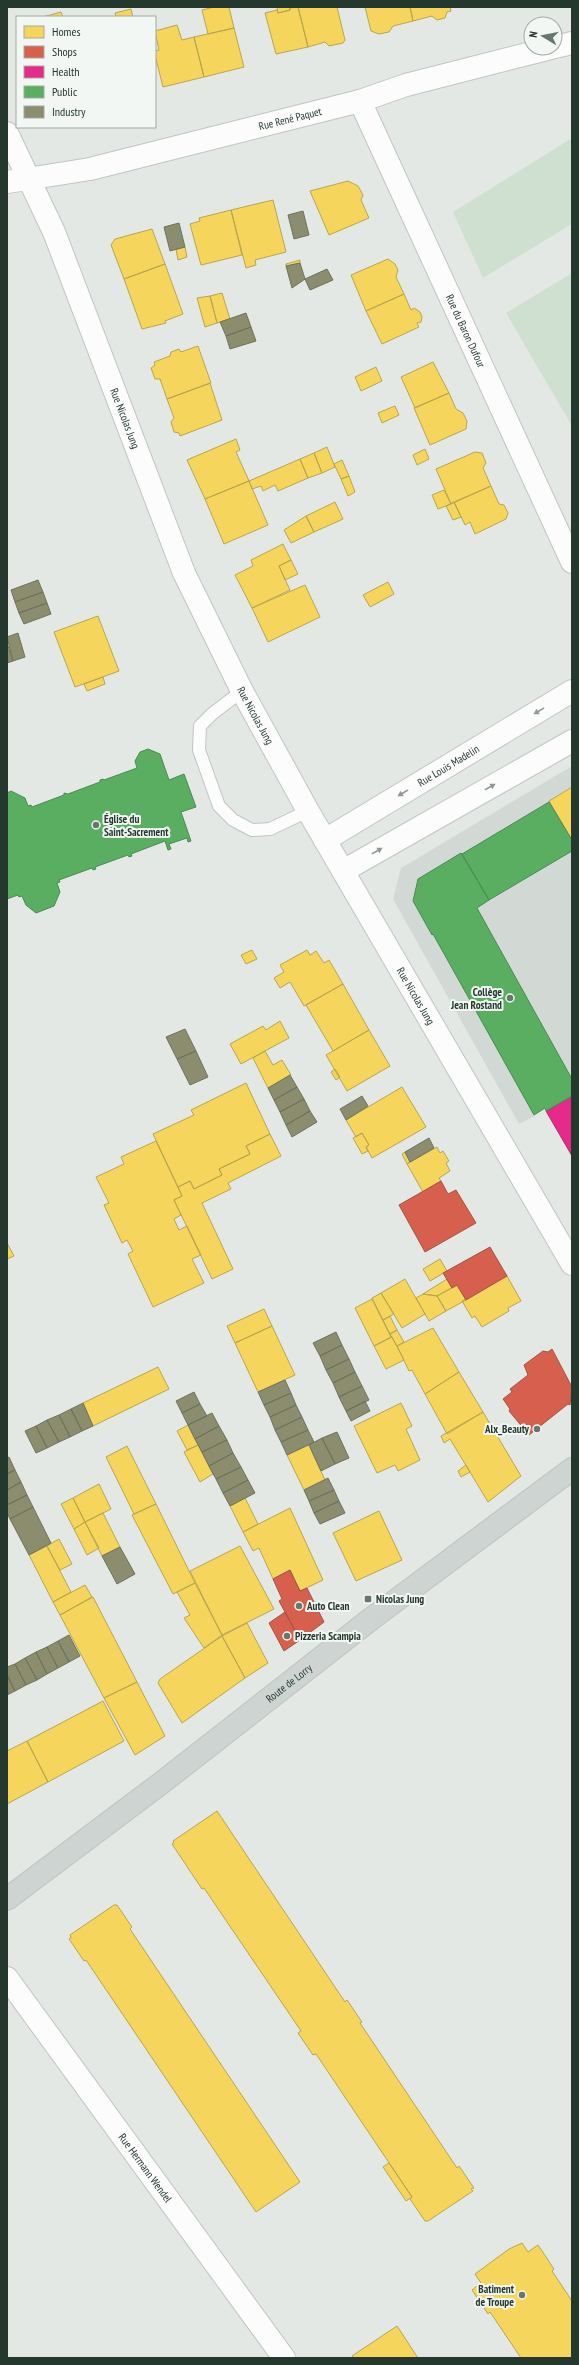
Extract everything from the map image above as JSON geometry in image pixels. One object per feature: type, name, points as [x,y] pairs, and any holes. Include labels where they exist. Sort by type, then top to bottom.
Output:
[{"type":"main road","name":"Route de Lorry","points":[[7,1899],[160,1784],[371,1619],[572,1470]]},
{"type":"street","name":"Rue René Paquet","points":[[17,180],[90,168],[360,101],[406,85],[523,55]]},
{"type":"street","name":"Rue du Baron Dufour","points":[[360,101],[572,562]]},
{"type":"street","name":"Rue Nicolas Jung","points":[[7,133],[17,180],[54,232],[184,573],[242,691],[308,811],[572,1264]]},
{"type":"street","name":"Rue Louis Madelin","points":[[325,840],[572,691]]},
{"type":"street","points":[[343,871],[572,741]]},
{"type":"street","name":"Rue Hermann Wendel","points":[[7,1978],[284,2358]]},
{"type":"lane","points":[[242,691],[212,714],[200,726],[198,750],[219,806],[233,820],[252,830],[270,829],[308,811]]},
{"type":"shaded area","name":"Collège Jean Rostand","points":[[572,766],[572,1096],[545,1108],[534,1114],[535,1116],[519,1124],[393,899],[401,868]]},
{"type":"green space","points":[[572,138],[572,224],[483,278],[453,212]]},
{"type":"green space","points":[[572,273],[572,426],[506,313]]},
{"type":"building: Homes","points":[[214,7],[229,7],[234,28],[208,34],[202,10]]},
{"type":"building: Homes","points":[[277,7],[292,7],[290,10],[278,13]]},
{"type":"building: Homes","points":[[298,7],[337,7],[345,40],[343,43],[329,46],[325,42],[308,47]]},
{"type":"building: Homes","points":[[298,7],[308,47],[276,54],[265,13],[277,10],[278,13],[290,10],[290,8]]},
{"type":"building: Homes","points":[[365,7],[410,7],[413,21],[393,26],[389,32],[379,34],[371,31]]},
{"type":"building: Homes","points":[[410,7],[450,7],[451,11],[447,12],[445,18],[437,20],[432,16],[413,21]]},
{"type":"building: Homes","points":[[131,9],[133,16],[116,16],[115,13]]},
{"type":"building: Homes","points":[[61,12],[63,16],[47,16]]},
{"type":"building: Homes","points":[[177,25],[182,40],[194,37],[204,77],[163,87],[156,59],[156,51],[159,50],[156,31]]},
{"type":"building: Homes","points":[[234,28],[244,67],[204,77],[194,37]]},
{"type":"building: Homes","points":[[348,181],[358,186],[363,195],[361,200],[369,218],[329,235],[310,191]]},
{"type":"building: Homes","points":[[273,200],[286,252],[255,260],[256,265],[246,268],[231,210]]},
{"type":"building: Homes","points":[[231,210],[242,255],[201,265],[190,224],[200,221],[199,218]]},
{"type":"building: Homes","points":[[152,229],[165,264],[124,279],[111,245],[115,239]]},
{"type":"building: Homes","points":[[185,247],[187,257],[178,260],[176,249]]},
{"type":"building: Homes","points":[[388,259],[395,264],[398,270],[396,277],[404,294],[366,311],[351,275]]},
{"type":"building: Homes","points":[[300,260],[300,263],[286,266],[286,264]]},
{"type":"building: Homes","points":[[165,264],[183,314],[165,321],[166,323],[142,329],[124,279]]},
{"type":"building: Homes","points":[[222,293],[230,319],[217,323],[210,296]]},
{"type":"building: Homes","points":[[404,294],[411,310],[414,308],[420,312],[422,317],[421,322],[417,323],[419,327],[382,344],[366,311]]},
{"type":"building: Homes","points":[[210,296],[217,323],[205,327],[197,298]]},
{"type":"building: Homes","points":[[198,346],[211,383],[167,399],[160,379],[155,379],[151,368],[155,365],[154,362],[170,356],[171,352],[179,349],[181,352]]},
{"type":"building: Homes","points":[[433,362],[449,393],[415,408],[401,377]]},
{"type":"building: Homes","points":[[376,367],[382,381],[361,391],[355,377]]},
{"type":"building: Homes","points":[[210,383],[222,420],[180,436],[179,433],[174,432],[171,422],[174,418],[167,399]]},
{"type":"building: Homes","points":[[449,393],[456,409],[463,413],[467,421],[466,429],[430,445],[414,408]]},
{"type":"building: Homes","points":[[395,406],[399,415],[382,423],[378,413]]},
{"type":"building: Homes","points":[[236,439],[240,450],[236,452],[249,481],[205,499],[187,460]]},
{"type":"building: Homes","points":[[327,447],[335,467],[322,473],[314,453]]},
{"type":"building: Homes","points":[[425,449],[429,459],[417,465],[413,455]]},
{"type":"building: Homes","points":[[475,452],[482,453],[486,463],[483,468],[491,486],[451,504],[436,469]]},
{"type":"building: Homes","points":[[314,453],[322,473],[308,478],[300,459]]},
{"type":"building: Homes","points":[[300,459],[308,478],[278,491],[275,485],[263,491],[261,486],[252,489],[249,481]]},
{"type":"building: Homes","points":[[342,460],[349,476],[341,479],[334,464]]},
{"type":"building: Homes","points":[[349,476],[355,492],[348,496],[341,479]]},
{"type":"building: Homes","points":[[249,481],[268,525],[224,544],[205,499]]},
{"type":"building: Homes","points":[[491,486],[499,504],[504,505],[508,513],[506,519],[475,534],[470,522],[465,525],[454,502]]},
{"type":"building: Homes","points":[[444,490],[451,504],[438,509],[432,495]]},
{"type":"building: Homes","points":[[335,502],[343,519],[314,532],[306,516]]},
{"type":"building: Homes","points":[[454,502],[461,517],[453,520],[446,506]]},
{"type":"building: Homes","points":[[306,516],[314,532],[291,543],[284,530]]},
{"type":"building: Homes","points":[[283,544],[291,560],[279,566],[290,590],[252,608],[235,575],[253,566],[251,560]]},
{"type":"building: Homes","points":[[291,560],[298,574],[285,580],[279,566]]},
{"type":"building: Homes","points":[[388,582],[394,594],[370,607],[363,595]]},
{"type":"building: Homes","points":[[305,585],[320,617],[268,642],[252,608]]},
{"type":"building: Homes","points":[[98,616],[119,671],[75,687],[54,632]]},
{"type":"building: Homes","points":[[103,677],[105,684],[87,691],[84,684]]},
{"type":"building: Homes","points":[[572,787],[572,840],[549,801]]},
{"type":"building: Homes","points":[[252,950],[257,959],[246,964],[241,955]]},
{"type":"building: Homes","points":[[307,950],[310,955],[316,951],[324,963],[329,960],[343,984],[304,1006],[290,982],[280,988],[274,978],[284,972],[280,965]]},
{"type":"building: Homes","points":[[343,984],[369,1030],[333,1051],[306,1005]]},
{"type":"building: Homes","points":[[280,1021],[289,1038],[241,1064],[230,1044],[263,1026],[266,1030]]},
{"type":"building: Homes","points":[[369,1030],[390,1066],[347,1091],[326,1055]]},
{"type":"building: Homes","points":[[265,1051],[273,1065],[282,1060],[291,1075],[268,1088],[253,1058]]},
{"type":"building: Homes","points":[[335,1069],[340,1077],[336,1080],[331,1072]]},
{"type":"building: Homes","points":[[246,1083],[270,1134],[246,1146],[250,1154],[219,1169],[222,1175],[194,1189],[190,1181],[178,1187],[153,1134],[194,1115],[191,1110]]},
{"type":"building: Homes","points":[[402,1087],[426,1127],[372,1158],[366,1147],[369,1145],[362,1133],[356,1137],[346,1120]]},
{"type":"building: Homes","points":[[362,1133],[369,1145],[366,1147],[368,1151],[362,1154],[353,1138]]},
{"type":"building: Homes","points":[[270,1134],[281,1156],[228,1183],[231,1189],[202,1203],[233,1269],[212,1279],[174,1200],[182,1196],[178,1187],[190,1181],[194,1189],[222,1175],[219,1169],[250,1154],[246,1146]]},
{"type":"building: Homes","points":[[156,1141],[182,1196],[174,1200],[181,1215],[174,1219],[179,1230],[187,1226],[201,1255],[192,1259],[204,1283],[153,1307],[128,1254],[133,1251],[127,1240],[122,1243],[104,1205],[109,1203],[96,1177],[124,1164],[121,1157]]},
{"type":"building: Homes","points":[[437,1147],[440,1153],[443,1151],[449,1161],[446,1163],[450,1171],[439,1178],[441,1181],[423,1192],[407,1164]]},
{"type":"building: Homes","points":[[405,1152],[410,1162],[407,1164],[402,1154]]},
{"type":"building: Homes","points":[[7,1243],[14,1256],[7,1259]]},
{"type":"building: Homes","points":[[440,1259],[447,1271],[430,1281],[423,1269]]},
{"type":"building: Homes","points":[[507,1276],[521,1301],[508,1308],[509,1311],[482,1327],[475,1316],[472,1318],[462,1301]]},
{"type":"building: Homes","points":[[405,1279],[425,1314],[402,1328],[381,1293]]},
{"type":"building: Homes","points":[[447,1279],[452,1288],[437,1296],[423,1294]]},
{"type":"building: Homes","points":[[457,1285],[466,1300],[446,1311],[437,1296]]},
{"type":"building: Homes","points":[[381,1293],[394,1314],[383,1320],[372,1298]]},
{"type":"building: Homes","points":[[423,1294],[437,1296],[446,1311],[429,1321],[416,1298]]},
{"type":"building: Homes","points":[[372,1299],[391,1337],[374,1346],[355,1308]]},
{"type":"building: Homes","points":[[264,1309],[272,1326],[235,1343],[227,1326]]},
{"type":"building: Homes","points":[[390,1316],[397,1330],[390,1334],[383,1320]]},
{"type":"building: Homes","points":[[272,1326],[295,1375],[258,1392],[235,1343]]},
{"type":"building: Homes","points":[[433,1328],[459,1372],[425,1394],[412,1370],[409,1371],[397,1346]]},
{"type":"building: Homes","points":[[397,1330],[404,1342],[397,1346],[390,1334]]},
{"type":"building: Homes","points":[[392,1337],[404,1360],[386,1369],[374,1346]]},
{"type":"building: Homes","points":[[158,1367],[169,1389],[93,1426],[83,1403]]},
{"type":"building: Homes","points":[[459,1372],[483,1412],[447,1434],[425,1394]]},
{"type":"building: Homes","points":[[401,1403],[412,1426],[406,1429],[420,1460],[398,1471],[395,1465],[377,1473],[354,1426]]},
{"type":"building: Homes","points":[[483,1412],[521,1476],[488,1502],[450,1439],[444,1443],[441,1436]]},
{"type":"building: Homes","points":[[188,1425],[198,1445],[187,1450],[177,1431]]},
{"type":"building: Homes","points":[[198,1445],[213,1474],[200,1482],[184,1452]]},
{"type":"building: Homes","points":[[309,1445],[325,1480],[304,1490],[287,1455]]},
{"type":"building: Homes","points":[[127,1446],[156,1504],[134,1514],[106,1457]]},
{"type":"building: Homes","points":[[466,1465],[470,1472],[461,1477],[458,1471]]},
{"type":"building: Homes","points":[[99,1484],[111,1509],[85,1522],[73,1498]]},
{"type":"building: Homes","points":[[73,1498],[85,1522],[74,1529],[61,1504]]},
{"type":"building: Homes","points":[[245,1498],[258,1524],[243,1532],[230,1506]]},
{"type":"building: Homes","points":[[156,1504],[195,1583],[173,1594],[132,1515]]},
{"type":"building: Homes","points":[[290,1508],[323,1580],[300,1591],[290,1570],[273,1579],[259,1548],[253,1551],[243,1532]]},
{"type":"building: Homes","points":[[379,1511],[402,1560],[356,1581],[333,1533]]},
{"type":"building: Homes","points":[[103,1513],[120,1547],[102,1556],[85,1522]]},
{"type":"building: Homes","points":[[85,1522],[99,1548],[87,1555],[74,1529]]},
{"type":"building: Homes","points":[[59,1539],[72,1564],[60,1570],[47,1546]]},
{"type":"building: Homes","points":[[47,1546],[71,1592],[53,1602],[29,1555]]},
{"type":"building: Homes","points":[[240,1546],[274,1609],[222,1635],[190,1571]]},
{"type":"building: Homes","points":[[195,1583],[222,1635],[204,1648],[184,1618],[190,1615],[177,1592]]},
{"type":"building: Homes","points":[[85,1585],[92,1597],[60,1615],[53,1602]]},
{"type":"building: Homes","points":[[93,1597],[137,1682],[104,1698],[60,1615]]},
{"type":"building: Homes","points":[[247,1623],[268,1663],[245,1678],[222,1636]]},
{"type":"building: Homes","points":[[222,1636],[245,1678],[182,1723],[158,1683],[160,1679]]},
{"type":"building: Homes","points":[[137,1682],[165,1736],[135,1755],[104,1698]]},
{"type":"building: Homes","points":[[103,1701],[124,1741],[48,1782],[27,1741]]},
{"type":"building: Homes","points":[[27,1741],[48,1782],[7,1804],[7,1751]]},
{"type":"building: Homes","points":[[217,1811],[345,2002],[347,2000],[362,2022],[360,2023],[457,2168],[459,2166],[474,2188],[471,2189],[473,2191],[428,2221],[425,2221],[410,2199],[412,2197],[316,2054],[313,2055],[298,2033],[301,2031],[204,1888],[202,1889],[172,1844],[174,1843],[173,1841]]},
{"type":"building: Homes","points":[[114,1905],[117,1905],[132,1927],[130,1929],[300,2182],[256,2212],[86,1960],[84,1961],[69,1939],[71,1938],[70,1935]]},
{"type":"building: Homes","points":[[389,2163],[412,2197],[406,2201],[383,2167]]},
{"type":"building: Homes","name":"Batiment de Troupe","points":[[522,2243],[528,2252],[538,2245],[554,2269],[552,2271],[572,2301],[572,2358],[521,2358],[490,2312],[488,2314],[472,2290],[481,2283],[475,2274],[509,2249]]},
{"type":"building: Homes","points":[[397,2326],[418,2358],[354,2358],[352,2356]]},
{"type":"building: Shops","points":[[441,1181],[448,1194],[456,1190],[476,1223],[425,1252],[399,1205]]},
{"type":"building: Shops","points":[[490,1247],[507,1276],[466,1300],[457,1285],[452,1288],[443,1273]]},
{"type":"building: Shops","points":[[552,1349],[572,1387],[570,1405],[568,1404],[529,1435],[509,1411],[510,1409],[503,1399],[512,1392],[510,1389],[528,1375],[524,1365],[543,1351],[548,1352]]},
{"type":"building: Shops","name":"Auto Clean","points":[[290,1570],[300,1591],[307,1588],[324,1622],[300,1640],[279,1601],[282,1599],[273,1579]]},
{"type":"building: Shops","points":[[285,1612],[300,1640],[284,1651],[269,1623]]},
{"type":"building: Health","points":[[572,1096],[572,1156],[546,1111]]},
{"type":"building: Public","name":"Église du Saint-Sacrement","points":[[148,749],[160,754],[169,780],[184,774],[196,807],[181,812],[191,841],[188,842],[187,838],[169,844],[171,849],[168,850],[165,841],[131,854],[132,856],[129,857],[128,855],[95,867],[96,869],[93,870],[92,868],[59,880],[60,882],[57,883],[60,892],[54,906],[36,913],[26,905],[22,896],[19,897],[18,895],[7,899],[7,793],[11,791],[25,798],[28,806],[31,805],[32,807],[64,795],[64,793],[68,794],[100,782],[100,780],[104,780],[137,768],[135,761],[140,752]]},
{"type":"building: Public","points":[[549,802],[572,840],[572,851],[489,900],[462,854]]},
{"type":"building: Public","points":[[461,853],[489,900],[477,908],[572,1079],[572,1096],[546,1111],[545,1108],[534,1115],[413,901],[418,879]]},
{"type":"building: Industry","points":[[303,211],[309,235],[294,239],[288,215]]},
{"type":"building: Industry","points":[[179,223],[185,247],[170,251],[164,227]]},
{"type":"building: Industry","points":[[300,263],[305,279],[292,288],[286,266]]},
{"type":"building: Industry","points":[[327,269],[333,280],[310,290],[305,279]]},
{"type":"building: Industry","points":[[246,313],[251,327],[226,336],[220,322]]},
{"type":"building: Industry","points":[[251,327],[256,341],[230,349],[226,336]]},
{"type":"building: Industry","points":[[38,580],[43,592],[15,602],[11,590]]},
{"type":"building: Industry","points":[[43,592],[47,603],[19,613],[15,602]]},
{"type":"building: Industry","points":[[47,603],[51,614],[24,624],[19,613]]},
{"type":"building: Industry","points":[[18,633],[25,657],[13,661],[7,637]]},
{"type":"building: Industry","points":[[7,643],[13,661],[7,663]]},
{"type":"building: Industry","points":[[185,1029],[196,1051],[177,1059],[166,1037]]},
{"type":"building: Industry","points":[[196,1051],[208,1077],[190,1085],[177,1059]]},
{"type":"building: Industry","points":[[290,1075],[297,1087],[274,1100],[268,1088]]},
{"type":"building: Industry","points":[[297,1087],[304,1099],[280,1112],[274,1100]]},
{"type":"building: Industry","points":[[362,1096],[368,1106],[346,1120],[340,1109]]},
{"type":"building: Industry","points":[[304,1099],[310,1111],[286,1125],[280,1112]]},
{"type":"building: Industry","points":[[310,1111],[317,1122],[292,1137],[286,1125]]},
{"type":"building: Industry","points":[[429,1138],[434,1148],[410,1162],[405,1152]]},
{"type":"building: Industry","points":[[336,1332],[342,1345],[320,1356],[313,1343]]},
{"type":"building: Industry","points":[[342,1345],[349,1359],[326,1370],[320,1356]]},
{"type":"building: Industry","points":[[349,1359],[355,1372],[333,1383],[326,1370]]},
{"type":"building: Industry","points":[[355,1372],[362,1386],[339,1397],[333,1383]]},
{"type":"building: Industry","points":[[285,1380],[291,1393],[264,1405],[258,1392]]},
{"type":"building: Industry","points":[[362,1386],[369,1400],[346,1411],[339,1397]]},
{"type":"building: Industry","points":[[194,1392],[200,1404],[182,1413],[176,1401]]},
{"type":"building: Industry","points":[[291,1393],[296,1405],[270,1417],[264,1405]]},
{"type":"building: Industry","points":[[365,1401],[370,1411],[351,1421],[346,1411]]},
{"type":"building: Industry","points":[[83,1403],[93,1426],[82,1431],[71,1409]]},
{"type":"building: Industry","points":[[200,1404],[207,1416],[188,1425],[182,1413]]},
{"type":"building: Industry","points":[[296,1405],[302,1417],[275,1430],[270,1417]]},
{"type":"building: Industry","points":[[71,1409],[82,1431],[70,1437],[59,1415]]},
{"type":"building: Industry","points":[[212,1413],[219,1426],[195,1439],[188,1425]]},
{"type":"building: Industry","points":[[59,1415],[70,1437],[59,1442],[47,1420]]},
{"type":"building: Industry","points":[[302,1417],[308,1430],[281,1442],[275,1430]]},
{"type":"building: Industry","points":[[47,1420],[59,1442],[47,1448],[36,1426]]},
{"type":"building: Industry","points":[[36,1426],[47,1448],[36,1453],[25,1431]]},
{"type":"building: Industry","points":[[219,1426],[227,1440],[202,1452],[195,1439]]},
{"type":"building: Industry","points":[[308,1430],[314,1442],[287,1455],[281,1442]]},
{"type":"building: Industry","points":[[337,1432],[349,1458],[335,1464],[322,1438]]},
{"type":"building: Industry","points":[[322,1438],[335,1464],[321,1471],[309,1445]]},
{"type":"building: Industry","points":[[227,1440],[233,1453],[209,1466],[202,1452]]},
{"type":"building: Industry","points":[[233,1453],[241,1467],[216,1479],[209,1466]]},
{"type":"building: Industry","points":[[9,1457],[15,1470],[7,1474],[7,1458]]},
{"type":"building: Industry","points":[[241,1467],[248,1480],[223,1493],[216,1479]]},
{"type":"building: Industry","points":[[15,1470],[21,1482],[7,1490],[7,1474]]},
{"type":"building: Industry","points":[[328,1478],[334,1490],[309,1501],[304,1490]]},
{"type":"building: Industry","points":[[248,1480],[255,1493],[230,1506],[223,1493]]},
{"type":"building: Industry","points":[[21,1482],[27,1495],[7,1505],[7,1490]]},
{"type":"building: Industry","points":[[334,1490],[339,1501],[314,1513],[309,1501]]},
{"type":"building: Industry","points":[[27,1495],[33,1507],[10,1519],[7,1513],[7,1505]]},
{"type":"building: Industry","points":[[339,1501],[345,1513],[320,1524],[314,1513]]},
{"type":"building: Industry","points":[[33,1507],[51,1543],[29,1555],[10,1519]]},
{"type":"building: Industry","points":[[120,1547],[135,1574],[117,1584],[102,1556]]},
{"type":"building: Industry","points":[[69,1635],[80,1656],[69,1662],[58,1641]]},
{"type":"building: Industry","points":[[58,1641],[69,1662],[58,1668],[47,1647]]},
{"type":"building: Industry","points":[[47,1647],[58,1668],[47,1674],[36,1652]]},
{"type":"building: Industry","points":[[36,1652],[47,1674],[37,1680],[25,1658]]},
{"type":"building: Industry","points":[[25,1658],[37,1680],[26,1685],[15,1664]]},
{"type":"building: Industry","points":[[15,1664],[26,1685],[15,1691],[7,1675],[7,1667]]},
{"type":"building: Industry","points":[[7,1675],[15,1691],[7,1695]]},
{"type":"place","name":"Église du Saint-Sacrement","points":[[96,825]]},
{"type":"place","name":"Collège Jean Rostand","points":[[510,998]]},
{"type":"place","name":"Alx_Beauty","points":[[537,1429]]},
{"type":"place","name":"Nicolas Jung","points":[[368,1599]]},
{"type":"place","name":"Auto Clean","points":[[299,1606]]},
{"type":"place","name":"Pizzeria Scampia","points":[[287,1636]]},
{"type":"place","name":"Batiment de Troupe","points":[[522,2295]]}]
